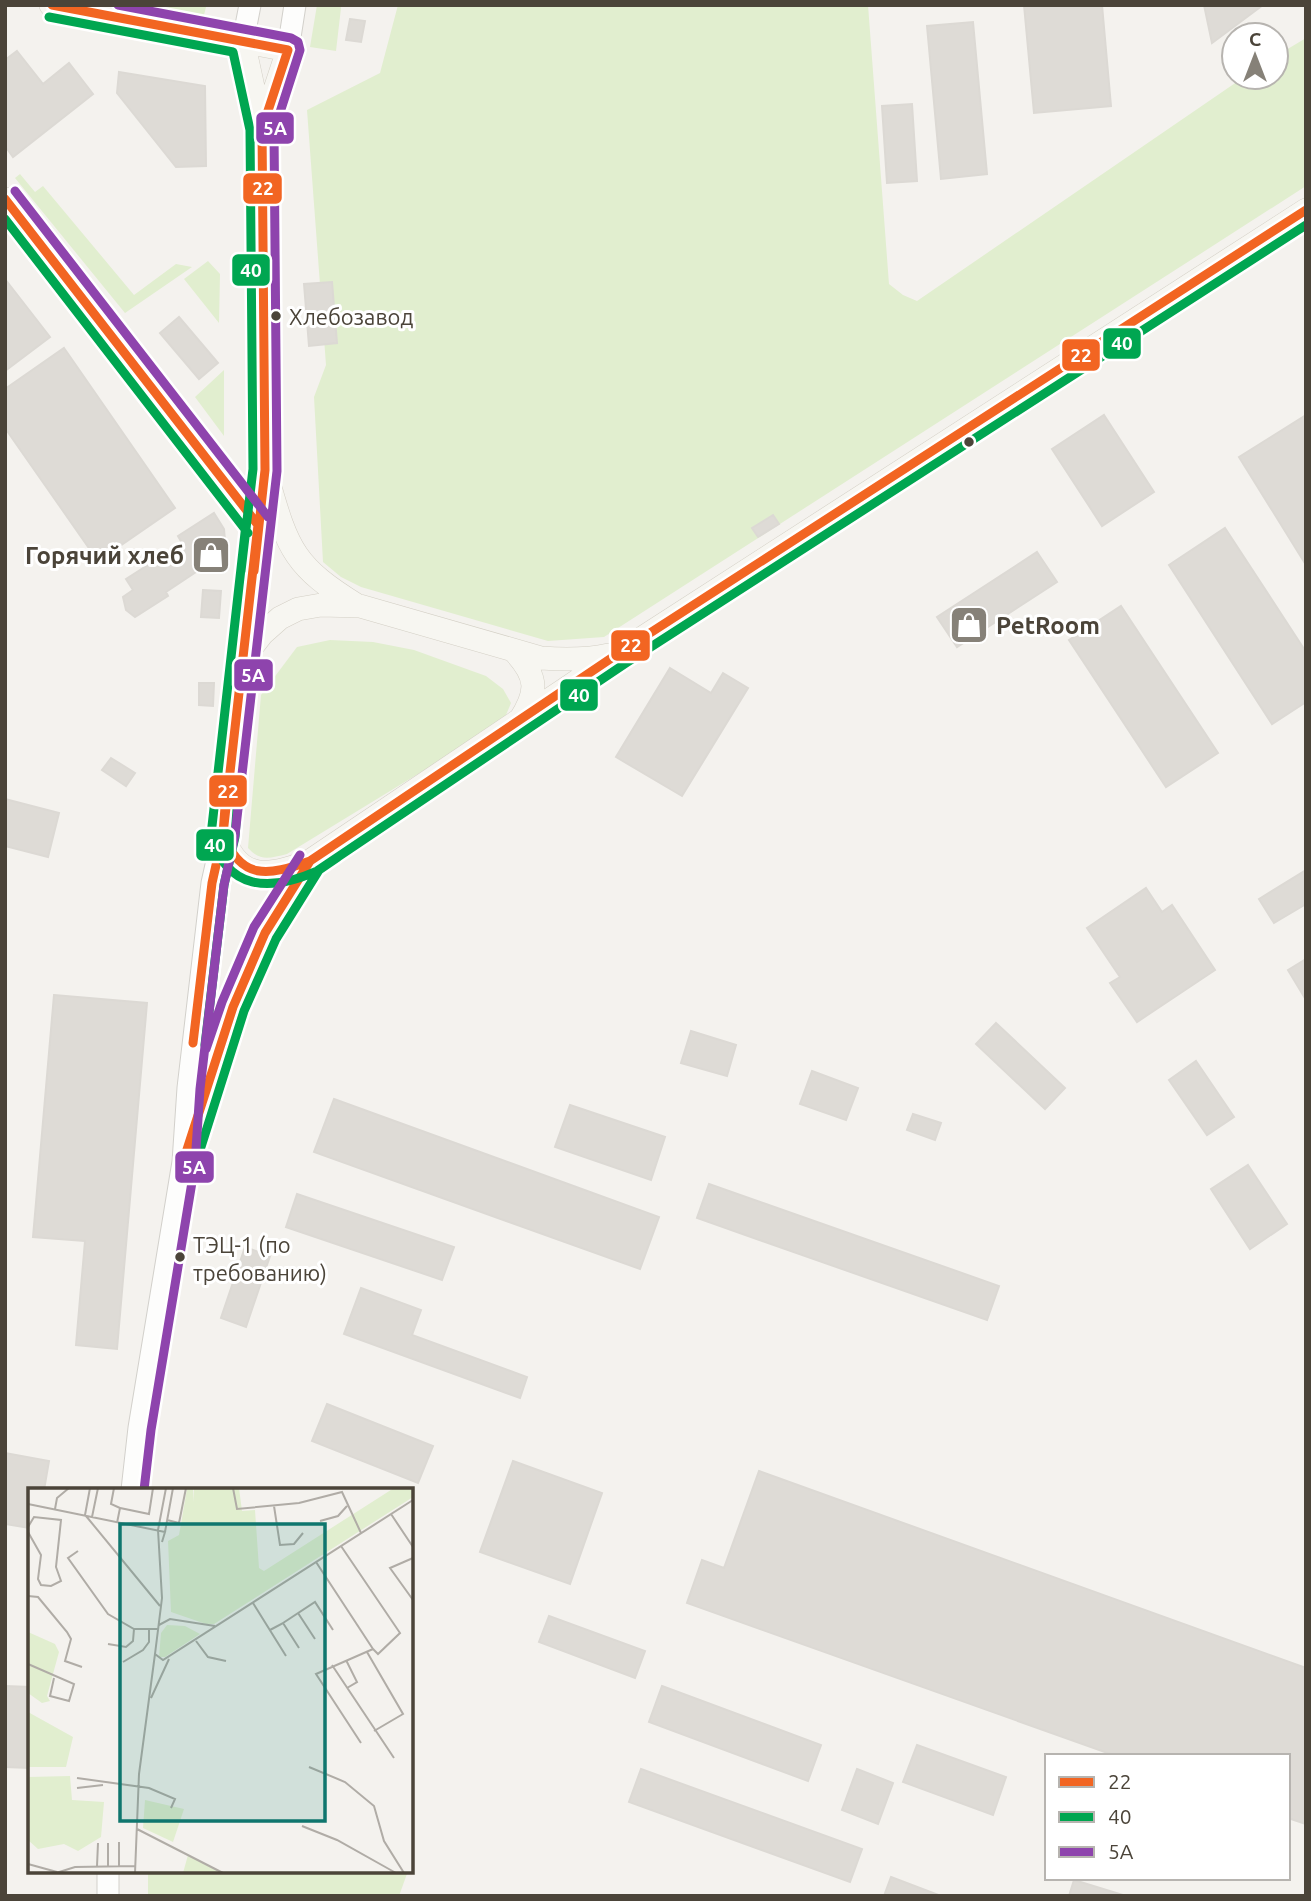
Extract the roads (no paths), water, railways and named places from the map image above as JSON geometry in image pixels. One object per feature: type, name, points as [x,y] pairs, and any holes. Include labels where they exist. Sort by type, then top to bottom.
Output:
[{"type":"main road","points":[[51,5],[288,50],[262,129]]},
{"type":"main road","points":[[243,41],[262,129],[265,470],[220,845],[228,850],[235,861],[259,871],[290,869],[310,861],[619,653],[1306,210]]},
{"type":"main road","points":[[5,199],[258,525]]},
{"type":"main road","points":[[265,470],[282,529],[294,553],[309,571],[327,586],[360,606]]},
{"type":"main road","points":[[243,659],[262,634],[279,618],[298,609],[321,605],[360,606],[515,652],[566,660],[591,659],[619,653]]},
{"type":"main road","points":[[515,652],[531,672],[534,683],[532,695],[520,720]]},
{"type":"street","points":[[243,41],[250,5]]},
{"type":"street","points":[[288,50],[295,5]]},
{"type":"street","points":[[132,1488],[139,1428],[183,1162],[188,1088],[220,845]]},
{"type":"street","points":[[183,1162],[233,1007],[265,933],[310,861]]},
{"type":"street","points":[[107,1896],[108,1873]]},
{"type":"place","name":"Хлебозавод","points":[[276,316]]},
{"type":"place","name":"Горячий хлеб","points":[[211,555]]},
{"type":"place","name":"PetRoom","points":[[969,625]]},
{"type":"place","name":"ТЭЦ-1 (по требованию)","points":[[180,1257]]}]
